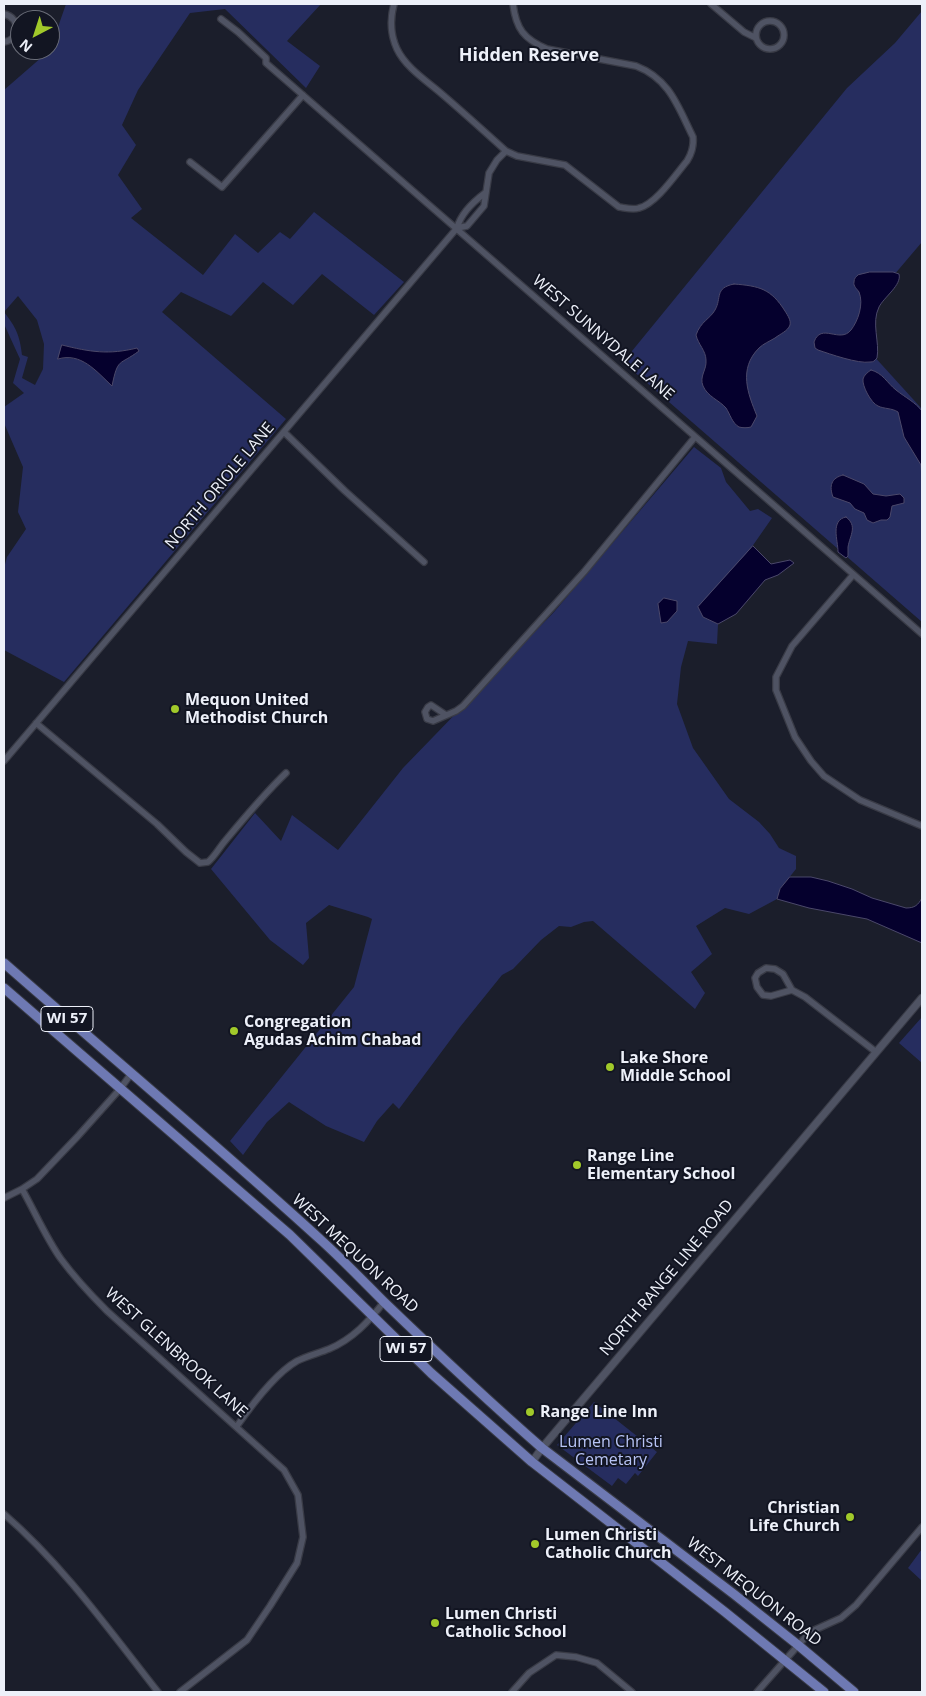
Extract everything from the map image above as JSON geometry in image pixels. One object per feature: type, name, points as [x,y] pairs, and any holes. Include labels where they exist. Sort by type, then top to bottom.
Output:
[{"type":"main road","name":"WEST MEQUON ROAD","points":[[4,963],[308,1228],[458,1373],[542,1448],[798,1645],[854,1692]]},
{"type":"main road","name":"WEST MEQUON ROAD","points":[[4,988],[290,1235],[454,1395],[532,1462],[710,1600],[824,1692]]},
{"type":"street","points":[[394,4],[392,30],[397,48],[402,57],[420,76],[506,151],[517,156],[565,165],[619,207],[629,209],[640,208],[654,199],[687,160],[692,153],[694,144],[671,92],[657,77],[647,70],[625,63],[547,48],[535,43],[527,38],[520,29],[514,14],[513,4]]},
{"type":"street","points":[[710,4],[744,32],[756,38],[760,46],[764,48],[774,49],[781,44],[784,40],[784,31],[780,24],[767,20],[762,22],[757,29],[756,38]]},
{"type":"street","points":[[4,14],[14,19],[18,28],[11,40],[4,42]]},
{"type":"street","name":"WEST SUNNYDALE LANE","points":[[221,19],[266,58],[266,63],[922,634]]},
{"type":"street","points":[[190,162],[222,187],[303,95]]},
{"type":"street","name":"NORTH ORIOLE LANE","points":[[457,228],[467,226],[484,206],[489,173],[497,160],[506,151]]},
{"type":"street","name":"NORTH ORIOLE LANE","points":[[4,761],[457,228],[460,219],[476,200],[485,194]]},
{"type":"street","points":[[284,432],[345,491],[424,562]]},
{"type":"street","points":[[446,715],[462,706],[584,572],[695,437]]},
{"type":"street","points":[[853,575],[792,646],[776,677],[776,690],[795,737],[824,776],[860,800],[922,826]]},
{"type":"street","points":[[36,723],[150,818],[200,863],[208,862],[216,855],[222,844],[265,793],[286,773]]},
{"type":"street","points":[[792,990],[771,996],[763,994],[757,987],[755,978],[758,973],[766,968],[775,969],[782,974],[792,990],[806,997],[876,1052]]},
{"type":"street","name":"NORTH RANGE LINE ROAD","points":[[532,1462],[922,998]]},
{"type":"street","points":[[4,1198],[22,1189],[37,1178],[120,1089],[131,1074]]},
{"type":"street","name":"WEST GLENBROOK LANE","points":[[22,1189],[52,1246],[91,1294],[284,1470],[298,1495],[303,1537],[297,1563],[247,1640],[180,1692]]},
{"type":"street","points":[[237,1426],[252,1404],[285,1370],[296,1362],[349,1338],[362,1328],[384,1302]]},
{"type":"street","points":[[4,1514],[23,1531],[86,1600],[158,1692]]},
{"type":"street","points":[[757,1692],[810,1632],[841,1618],[856,1605],[922,1526]]},
{"type":"street","points":[[512,1692],[528,1673],[556,1655],[576,1657],[597,1663],[632,1692]]},
{"type":"green space","points":[[66,4],[321,4],[287,41],[320,66],[306,88],[225,9],[190,13],[138,90],[122,125],[136,145],[118,175],[142,209],[131,218],[203,275],[235,234],[258,253],[280,232],[290,239],[314,212],[404,282],[374,315],[322,274],[293,305],[263,282],[231,316],[181,292],[162,312],[286,419],[64,682],[4,650],[4,568],[7,557],[26,529],[18,512],[23,467],[4,423],[4,407],[24,393],[13,383],[20,359],[4,324],[4,312],[4,90],[38,60],[60,60],[60,21]],"holes":[[[18,296],[37,320],[44,344],[43,369],[35,385],[22,378],[28,357],[22,355],[17,332],[4,312]],[[62,345],[100,352],[137,348],[131,355],[119,363],[112,385],[88,364],[74,359],[58,359]]]},
{"type":"green space","points":[[922,11],[922,242],[877,295],[872,354],[922,409],[922,622],[623,362],[847,88],[895,43]]},
{"type":"green space","points":[[694,447],[721,468],[726,482],[750,511],[758,509],[772,518],[703,617],[718,624],[717,644],[688,641],[681,667],[677,704],[693,748],[729,799],[759,822],[779,848],[796,856],[796,869],[780,889],[777,899],[749,914],[725,908],[696,926],[712,954],[691,972],[705,993],[695,1009],[593,921],[571,927],[559,926],[541,940],[513,969],[502,975],[460,1027],[399,1109],[393,1103],[377,1121],[364,1142],[326,1126],[289,1102],[267,1122],[243,1155],[230,1141],[354,987],[372,919],[329,905],[306,923],[309,958],[303,965],[270,940],[211,869],[255,813],[281,841],[292,815],[338,850],[403,768],[554,612]]},
{"type":"green space","points":[[922,1017],[922,1063],[899,1043]]},
{"type":"green space","name":"Lumen Christi Cemetary","points":[[594,1402],[657,1452],[638,1476],[635,1473],[626,1484],[618,1478],[612,1486],[557,1445]]},
{"type":"green space","points":[[922,1549],[922,1581],[908,1568]]},
{"type":"shaded area","points":[[870,272],[893,272],[899,274],[898,282],[881,303],[877,313],[877,358],[872,362],[859,362],[815,348],[814,342],[817,336],[821,334],[842,335],[847,334],[851,330],[861,307],[859,292],[854,285],[854,280],[858,275]]},
{"type":"shaded area","points":[[734,284],[751,286],[770,293],[780,304],[790,321],[786,331],[762,345],[749,364],[747,373],[748,390],[757,416],[751,427],[746,428],[739,427],[733,421],[726,408],[708,393],[703,386],[702,379],[706,357],[696,335],[700,326],[715,310],[721,291]]},
{"type":"shaded area","points":[[62,345],[100,352],[137,348],[139,351],[120,363],[112,386],[88,364],[74,358],[58,359]]},
{"type":"shaded area","points":[[871,370],[882,376],[922,411],[922,479],[921,465],[904,437],[898,412],[875,404],[865,390],[863,379]]},
{"type":"shaded area","points":[[843,475],[864,484],[873,494],[886,496],[900,494],[904,498],[904,503],[892,506],[890,517],[887,520],[873,523],[867,520],[864,513],[855,509],[850,503],[833,497],[832,483],[836,478]]},
{"type":"shaded area","points":[[846,517],[852,524],[852,531],[848,556],[846,558],[838,552],[836,526],[841,519]]},
{"type":"shaded area","points":[[753,546],[771,564],[790,560],[794,563],[778,575],[765,580],[736,614],[718,624],[703,617],[698,607]]},
{"type":"shaded area","points":[[664,598],[677,601],[677,611],[667,622],[661,623],[658,604]]},
{"type":"shaded area","points":[[790,877],[811,877],[828,881],[872,898],[906,908],[916,906],[922,898],[922,943],[867,919],[809,908],[777,899],[780,889]]},
{"type":"place","name":"Mequon United Methodist Church","points":[[175,709]]},
{"type":"place","name":"Congregation Agudas Achim Chabad","points":[[234,1031]]},
{"type":"place","name":"Lake Shore Middle School","points":[[610,1067]]},
{"type":"place","name":"Range Line Elementary School","points":[[577,1165]]},
{"type":"place","name":"Range Line Inn","points":[[530,1412]]},
{"type":"place","name":"Christian Life Church","points":[[850,1517]]},
{"type":"place","name":"Lumen Christi Catholic Church","points":[[535,1544]]},
{"type":"place","name":"Lumen Christi Catholic School","points":[[435,1623]]},
{"type":"district","name":"Hidden Reserve","points":[[529,56]]}]
